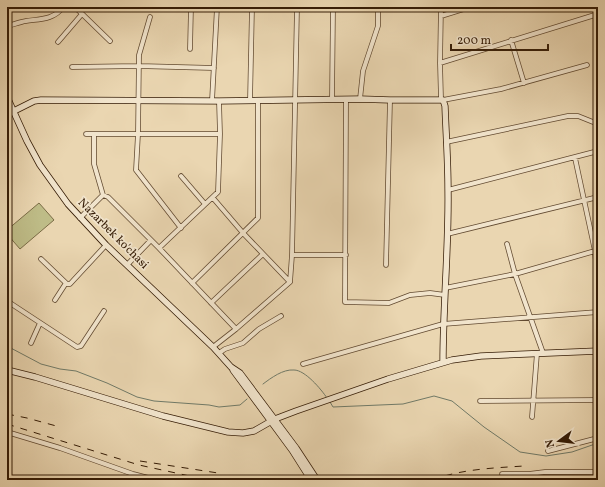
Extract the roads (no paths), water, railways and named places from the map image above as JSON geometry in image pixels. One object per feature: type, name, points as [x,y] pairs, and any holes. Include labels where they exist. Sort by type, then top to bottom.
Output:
[{"type":"main road","name":"Nazarbek ko'chasi","points":[[7,97],[29,145],[45,173],[68,204],[106,245],[213,347],[231,367],[240,373],[273,420],[311,480]]},
{"type":"main road","points":[[14,111],[37,101],[442,99],[445,106],[448,190],[443,362]]},
{"type":"main road","points":[[7,370],[36,377],[163,416],[228,432],[247,433],[254,431],[273,420],[324,401],[443,362],[481,356],[598,351]]},
{"type":"main road","name":"Nazarbek ko'chasi","points":[[273,420],[308,464],[317,480]]},
{"type":"street","points":[[7,26],[25,21],[46,18],[59,13],[63,7]]},
{"type":"street","points":[[75,7],[110,41]]},
{"type":"street","points":[[190,49],[191,7]]},
{"type":"street","points":[[212,101],[217,7]]},
{"type":"street","points":[[250,101],[252,7]]},
{"type":"street","points":[[213,347],[290,282],[296,100],[296,7]]},
{"type":"street","points":[[332,99],[333,7]]},
{"type":"street","points":[[360,99],[363,71],[378,26],[378,7]]},
{"type":"street","points":[[441,7],[440,63],[442,99],[501,89],[587,65]]},
{"type":"street","points":[[441,16],[470,7]]},
{"type":"street","points":[[58,42],[82,14]]},
{"type":"street","points":[[440,63],[598,14]]},
{"type":"street","points":[[150,17],[139,55],[136,170],[181,228]]},
{"type":"street","points":[[511,40],[524,83]]},
{"type":"street","points":[[72,67],[139,66],[214,68]]},
{"type":"street","points":[[346,99],[345,302],[389,303],[410,295],[430,293],[445,295]]},
{"type":"street","points":[[386,265],[390,100]]},
{"type":"street","points":[[159,248],[218,192],[220,134],[219,101]]},
{"type":"street","points":[[192,283],[258,218],[258,101]]},
{"type":"street","points":[[446,142],[568,116],[578,116],[598,124]]},
{"type":"street","points":[[86,134],[220,134]]},
{"type":"street","points":[[94,134],[94,164],[103,195],[108,197],[159,248],[236,329]]},
{"type":"street","points":[[448,190],[598,151]]},
{"type":"street","points":[[575,158],[595,251],[598,286]]},
{"type":"street","points":[[180,176],[205,204]]},
{"type":"street","points":[[80,218],[103,195]]},
{"type":"street","points":[[447,234],[598,197]]},
{"type":"street","points":[[213,198],[243,233],[290,282]]},
{"type":"street","points":[[127,265],[150,240]]},
{"type":"street","points":[[507,244],[515,274],[544,353]]},
{"type":"street","points":[[41,259],[66,283],[70,284],[106,245]]},
{"type":"street","points":[[446,288],[515,274],[595,251]]},
{"type":"street","points":[[211,303],[263,254]]},
{"type":"street","points":[[292,255],[346,255]]},
{"type":"street","points":[[56,300],[66,283]]},
{"type":"street","points":[[7,301],[79,347],[104,311]]},
{"type":"street","points":[[303,364],[443,324],[598,312]]},
{"type":"street","points":[[219,353],[225,349],[243,343],[258,329],[281,316]]},
{"type":"street","points":[[31,343],[40,323]]},
{"type":"street","points":[[532,417],[536,353]]},
{"type":"street","points":[[480,401],[598,400]]},
{"type":"street","points":[[7,432],[60,448],[133,474],[156,480]]},
{"type":"street","points":[[548,451],[598,438]]},
{"type":"street","points":[[502,474],[598,472]]},
{"type":"waterway","points":[[7,346],[41,364],[76,371],[137,397],[154,401],[219,407],[240,405],[247,399]]},
{"type":"waterway","points":[[263,384],[281,372],[294,370],[308,376],[327,398]]},
{"type":"waterway","points":[[330,402],[333,407],[403,404],[434,396],[452,401],[484,427],[520,452],[546,456],[572,452],[598,443]]},
{"type":"railway","points":[[7,414],[60,427]]},
{"type":"railway","points":[[7,424],[139,465],[208,480]]},
{"type":"railway","points":[[140,461],[218,473]]},
{"type":"railway","points":[[432,480],[466,471],[524,466]]}]
